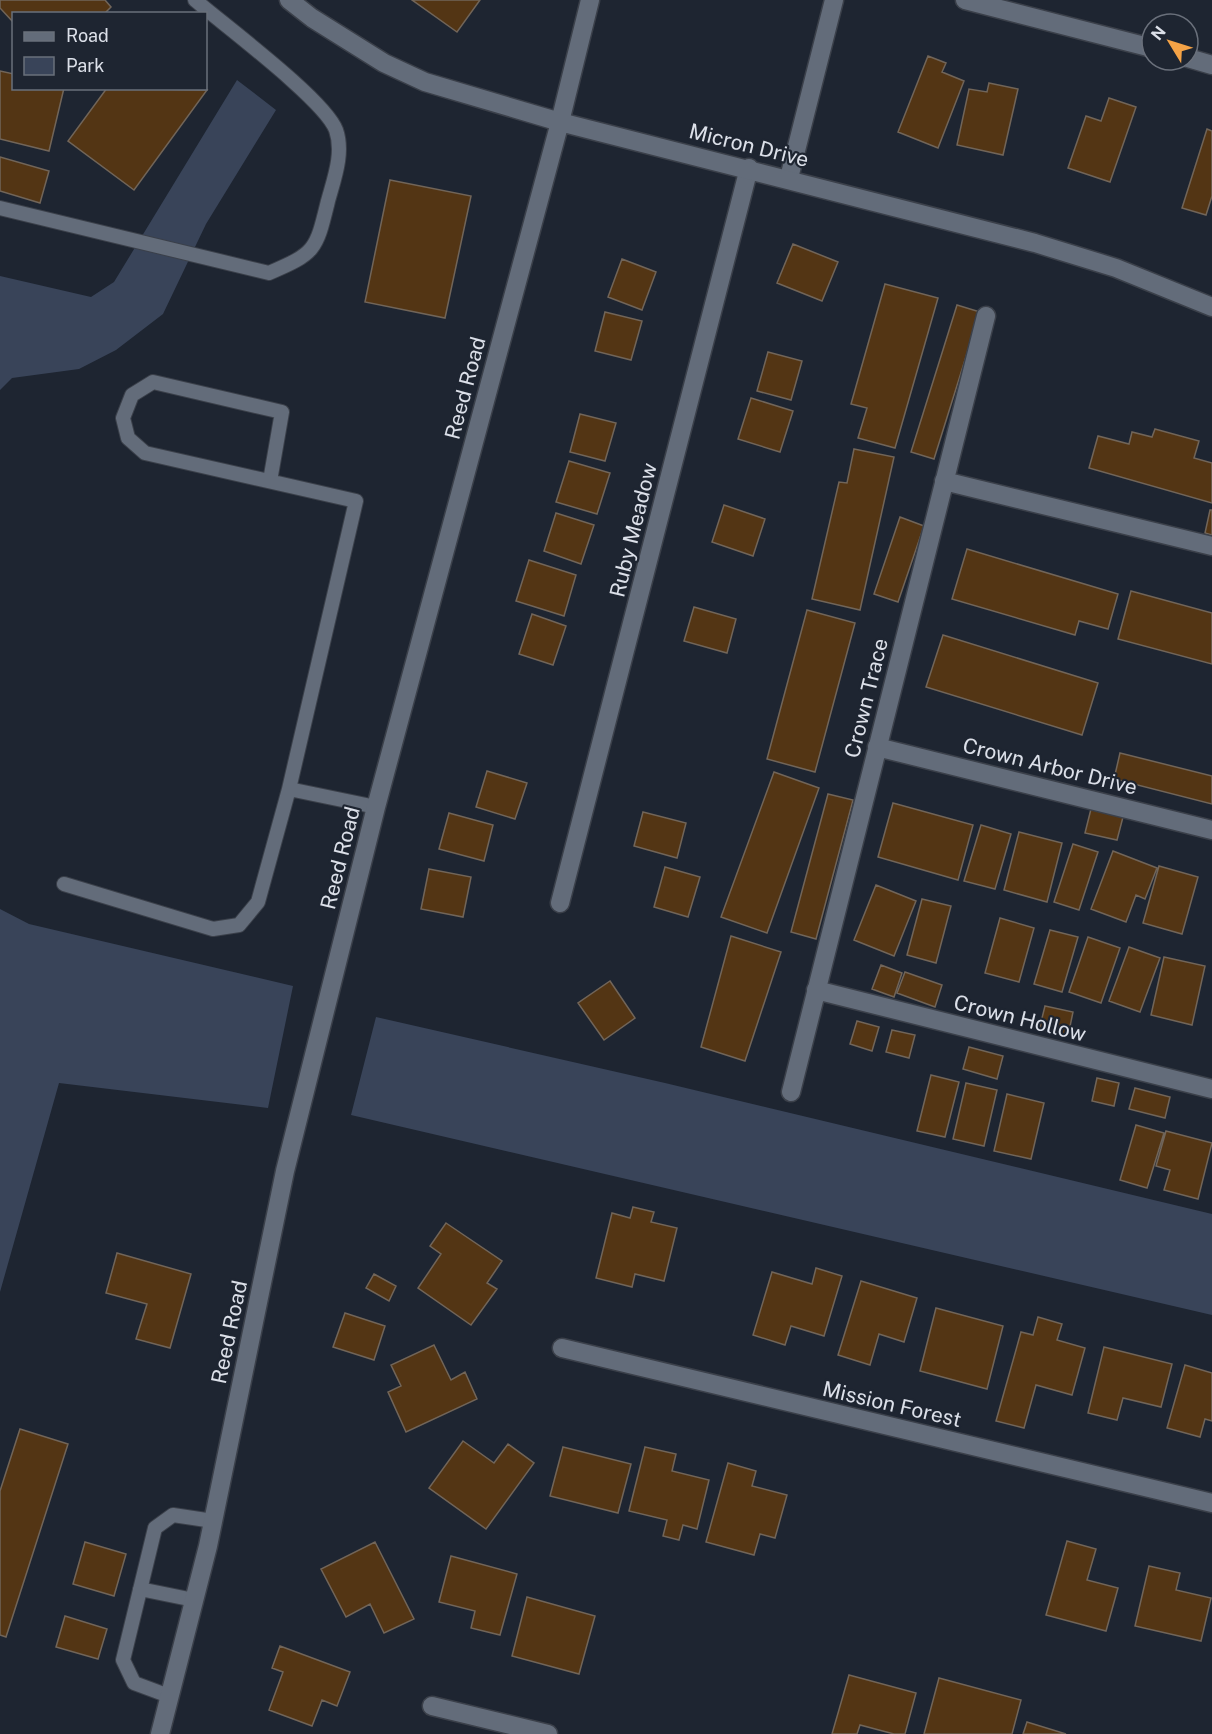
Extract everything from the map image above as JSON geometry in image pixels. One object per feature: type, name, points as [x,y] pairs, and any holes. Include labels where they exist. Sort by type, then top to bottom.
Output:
[{"type":"street","name":"Micron Drive","points":[[289,0],[312,18],[384,63],[425,82],[560,122],[789,178],[1035,243],[1116,268],[1212,307]]},
{"type":"street","name":"Reed Road","points":[[160,1734],[213,1521],[285,1171],[376,807],[560,122],[590,0]]},
{"type":"street","points":[[789,178],[834,0]]},
{"type":"street","points":[[965,0],[1140,45]]},
{"type":"street","name":"Ruby Meadow","points":[[560,903],[749,168]]},
{"type":"street","name":"Crown Trace","points":[[791,1092],[986,316]]},
{"type":"street","points":[[944,481],[1212,546]]},
{"type":"street","name":"Crown Arbor Drive","points":[[877,747],[1212,830]]},
{"type":"street","name":"Crown Hollow","points":[[816,990],[1212,1089]]},
{"type":"street","name":"Mission Forest","points":[[562,1348],[1212,1503]]},
{"type":"street","points":[[432,1706],[548,1734]]},
{"type":"lane","points":[[0,208],[269,273],[298,261],[317,243],[340,155],[336,129],[316,102],[195,0]]},
{"type":"lane","points":[[64,884],[213,929],[239,925],[258,902],[289,789],[356,501],[145,453],[128,438],[123,418],[132,395],[153,382],[282,412],[270,481]]},
{"type":"lane","points":[[289,789],[376,807]]},
{"type":"lane","points":[[169,1696],[134,1683],[123,1660],[155,1528],[173,1515],[213,1521]]},
{"type":"lane","points":[[140,1589],[194,1600]]},
{"type":"green space","points":[[237,80],[276,110],[206,224],[163,314],[116,350],[79,369],[12,378],[0,390],[0,276],[91,297],[114,282]]},
{"type":"green space","points":[[0,909],[29,924],[293,986],[268,1108],[59,1083],[0,1292]]},
{"type":"green space","points":[[376,1017],[665,1083],[1212,1214],[1212,1315],[351,1115]]},
{"type":"building","points":[[0,0],[105,0],[111,7],[106,12],[12,12],[12,21],[0,8]]},
{"type":"building","points":[[412,0],[480,0],[457,32]]},
{"type":"building","points":[[928,56],[946,63],[942,72],[964,81],[938,148],[898,132]]},
{"type":"building","points":[[0,71],[12,74],[12,90],[64,90],[49,151],[0,139]]},
{"type":"building","points":[[989,83],[1018,89],[1003,155],[957,145],[969,89],[987,92]]},
{"type":"building","points":[[106,90],[207,90],[134,190],[68,141]]},
{"type":"building","points":[[1109,98],[1136,107],[1110,182],[1068,168],[1086,116],[1101,121]]},
{"type":"building","points":[[1207,129],[1212,131],[1212,196],[1206,215],[1182,208]]},
{"type":"building","points":[[0,157],[49,171],[40,203],[0,191]]},
{"type":"building","points":[[390,180],[471,196],[445,318],[365,302]]},
{"type":"building","points":[[793,244],[838,262],[822,301],[777,283]]},
{"type":"building","points":[[622,259],[656,272],[642,310],[608,297]]},
{"type":"building","points":[[885,284],[938,298],[895,448],[858,438],[867,408],[851,404]]},
{"type":"building","points":[[957,305],[980,312],[934,459],[911,452]]},
{"type":"building","points":[[605,312],[642,321],[631,360],[595,351]]},
{"type":"building","points":[[768,352],[802,361],[791,400],[757,391]]},
{"type":"building","points":[[751,398],[793,411],[780,452],[738,439]]},
{"type":"building","points":[[580,414],[616,423],[605,461],[570,452]]},
{"type":"building","points":[[1155,429],[1199,441],[1194,458],[1212,463],[1212,503],[1089,468],[1098,436],[1129,444],[1132,432],[1152,437]]},
{"type":"building","points":[[854,449],[894,457],[860,610],[812,599],[839,482],[847,483]]},
{"type":"building","points":[[569,461],[610,473],[597,514],[556,502]]},
{"type":"building","points":[[724,505],[765,519],[753,556],[712,542]]},
{"type":"building","points":[[1210,510],[1212,510],[1212,535],[1205,533]]},
{"type":"building","points":[[556,513],[594,525],[581,564],[544,551]]},
{"type":"building","points":[[900,517],[924,526],[898,602],[874,594]]},
{"type":"building","points":[[967,549],[1118,594],[1108,629],[1079,621],[1075,635],[952,599]]},
{"type":"building","points":[[529,560],[576,575],[564,616],[516,601]]},
{"type":"building","points":[[1131,591],[1212,613],[1212,664],[1118,639]]},
{"type":"building","points":[[694,607],[736,619],[727,653],[684,641]]},
{"type":"building","points":[[807,610],[855,623],[815,772],[767,759]]},
{"type":"building","points":[[532,614],[566,626],[553,665],[519,654]]},
{"type":"building","points":[[943,635],[1098,683],[1082,735],[926,687]]},
{"type":"building","points":[[1120,753],[1212,776],[1212,804],[1114,779]]},
{"type":"building","points":[[487,771],[527,783],[515,819],[476,807]]},
{"type":"building","points":[[774,772],[819,788],[767,933],[721,917]]},
{"type":"building","points":[[828,794],[853,800],[816,939],[791,932]]},
{"type":"building","points":[[893,803],[973,825],[958,880],[878,857]]},
{"type":"building","points":[[1091,809],[1123,817],[1117,840],[1085,833]]},
{"type":"building","points":[[643,812],[686,823],[677,858],[634,846]]},
{"type":"building","points":[[449,813],[493,825],[484,861],[439,849]]},
{"type":"building","points":[[981,825],[1011,834],[995,889],[964,881]]},
{"type":"building","points":[[1019,832],[1062,843],[1047,902],[1004,890]]},
{"type":"building","points":[[1073,844],[1098,852],[1079,910],[1054,902]]},
{"type":"building","points":[[1113,851],[1157,868],[1145,899],[1136,895],[1126,922],[1091,909]]},
{"type":"building","points":[[1159,866],[1198,877],[1182,934],[1143,923]]},
{"type":"building","points":[[665,867],[700,877],[688,917],[654,907]]},
{"type":"building","points":[[429,869],[471,877],[463,917],[421,909]]},
{"type":"building","points":[[876,885],[916,901],[894,956],[854,940]]},
{"type":"building","points":[[922,899],[951,906],[936,963],[907,955]]},
{"type":"building","points":[[1000,918],[1034,928],[1019,982],[985,973]]},
{"type":"building","points":[[1050,930],[1078,937],[1062,992],[1034,984]]},
{"type":"building","points":[[731,936],[781,952],[745,1061],[701,1047]]},
{"type":"building","points":[[1088,937],[1120,948],[1101,1003],[1069,992]]},
{"type":"building","points":[[1129,947],[1160,958],[1140,1012],[1109,1001]]},
{"type":"building","points":[[1164,957],[1205,966],[1192,1025],[1151,1015]]},
{"type":"building","points":[[881,965],[902,973],[894,997],[872,989]]},
{"type":"building","points":[[905,972],[942,985],[935,1007],[897,993]]},
{"type":"building","points":[[610,981],[635,1018],[604,1040],[578,1003]]},
{"type":"building","points":[[1045,1006],[1073,1012],[1068,1036],[1039,1030]]},
{"type":"building","points":[[857,1021],[879,1027],[872,1051],[850,1044]]},
{"type":"building","points":[[892,1030],[915,1035],[909,1058],[886,1052]]},
{"type":"building","points":[[969,1047],[1003,1056],[997,1079],[963,1069]]},
{"type":"building","points":[[931,1075],[959,1082],[945,1137],[917,1131]]},
{"type":"building","points":[[1097,1078],[1119,1083],[1114,1106],[1092,1101]]},
{"type":"building","points":[[966,1083],[997,1090],[984,1146],[953,1139]]},
{"type":"building","points":[[1135,1088],[1170,1097],[1165,1118],[1129,1109]]},
{"type":"building","points":[[1007,1094],[1044,1103],[1031,1159],[994,1151]]},
{"type":"building","points":[[1136,1125],[1164,1133],[1147,1188],[1120,1180]]},
{"type":"building","points":[[1166,1131],[1212,1143],[1198,1199],[1164,1190],[1170,1170],[1156,1166]]},
{"type":"building","points":[[633,1207],[654,1212],[651,1222],[677,1228],[664,1281],[635,1274],[632,1287],[596,1278],[612,1213],[630,1218]]},
{"type":"building","points":[[446,1223],[502,1261],[487,1283],[497,1289],[471,1325],[418,1288],[441,1254],[430,1246]]},
{"type":"building","points":[[117,1253],[191,1274],[170,1348],[136,1339],[147,1304],[106,1293]]},
{"type":"building","points":[[816,1268],[842,1276],[824,1336],[791,1326],[785,1345],[753,1335],[772,1272],[812,1284]]},
{"type":"building","points":[[374,1274],[396,1286],[389,1301],[366,1288]]},
{"type":"building","points":[[861,1281],[917,1298],[904,1342],[879,1334],[870,1365],[838,1355]]},
{"type":"building","points":[[936,1308],[1003,1326],[987,1389],[920,1371]]},
{"type":"building","points":[[345,1313],[385,1326],[374,1360],[333,1347]]},
{"type":"building","points":[[1038,1317],[1062,1324],[1057,1340],[1085,1348],[1072,1395],[1036,1385],[1024,1428],[996,1421],[1021,1332],[1033,1335]]},
{"type":"building","points":[[434,1345],[451,1380],[465,1372],[477,1399],[406,1432],[388,1392],[401,1386],[391,1365]]},
{"type":"building","points":[[1104,1347],[1172,1364],[1161,1407],[1123,1398],[1117,1420],[1088,1413]]},
{"type":"building","points":[[1185,1365],[1212,1373],[1212,1421],[1205,1419],[1200,1437],[1167,1428]]},
{"type":"building","points":[[20,1429],[68,1444],[6,1637],[0,1635],[0,1491]]},
{"type":"building","points":[[463,1441],[494,1463],[508,1444],[534,1463],[486,1529],[429,1488]]},
{"type":"building","points":[[563,1447],[631,1464],[618,1513],[550,1496]]},
{"type":"building","points":[[645,1447],[676,1454],[672,1471],[709,1480],[697,1529],[683,1525],[679,1540],[663,1536],[667,1520],[629,1511]]},
{"type":"building","points":[[728,1463],[756,1471],[752,1486],[787,1495],[775,1538],[760,1534],[754,1555],[706,1542]]},
{"type":"building","points":[[1067,1541],[1096,1549],[1087,1580],[1118,1588],[1106,1631],[1046,1615]]},
{"type":"building","points":[[85,1542],[126,1554],[114,1596],[73,1584]]},
{"type":"building","points":[[375,1542],[414,1619],[384,1633],[370,1604],[346,1617],[321,1569]]},
{"type":"building","points":[[451,1556],[517,1574],[500,1635],[471,1628],[475,1611],[439,1602]]},
{"type":"building","points":[[1149,1566],[1180,1573],[1176,1590],[1211,1598],[1201,1641],[1135,1626]]},
{"type":"building","points":[[527,1597],[595,1616],[579,1674],[512,1656]]},
{"type":"building","points":[[65,1616],[107,1629],[98,1659],[56,1647]]},
{"type":"building","points":[[280,1646],[350,1672],[337,1706],[322,1700],[312,1726],[269,1710],[283,1672],[272,1668]]},
{"type":"building","points":[[849,1675],[916,1693],[905,1734],[894,1734],[860,1725],[857,1734],[832,1734]]},
{"type":"building","points":[[939,1678],[1021,1700],[1012,1734],[924,1734]]},
{"type":"building","points":[[1027,1722],[1066,1734],[1023,1734]]}]
